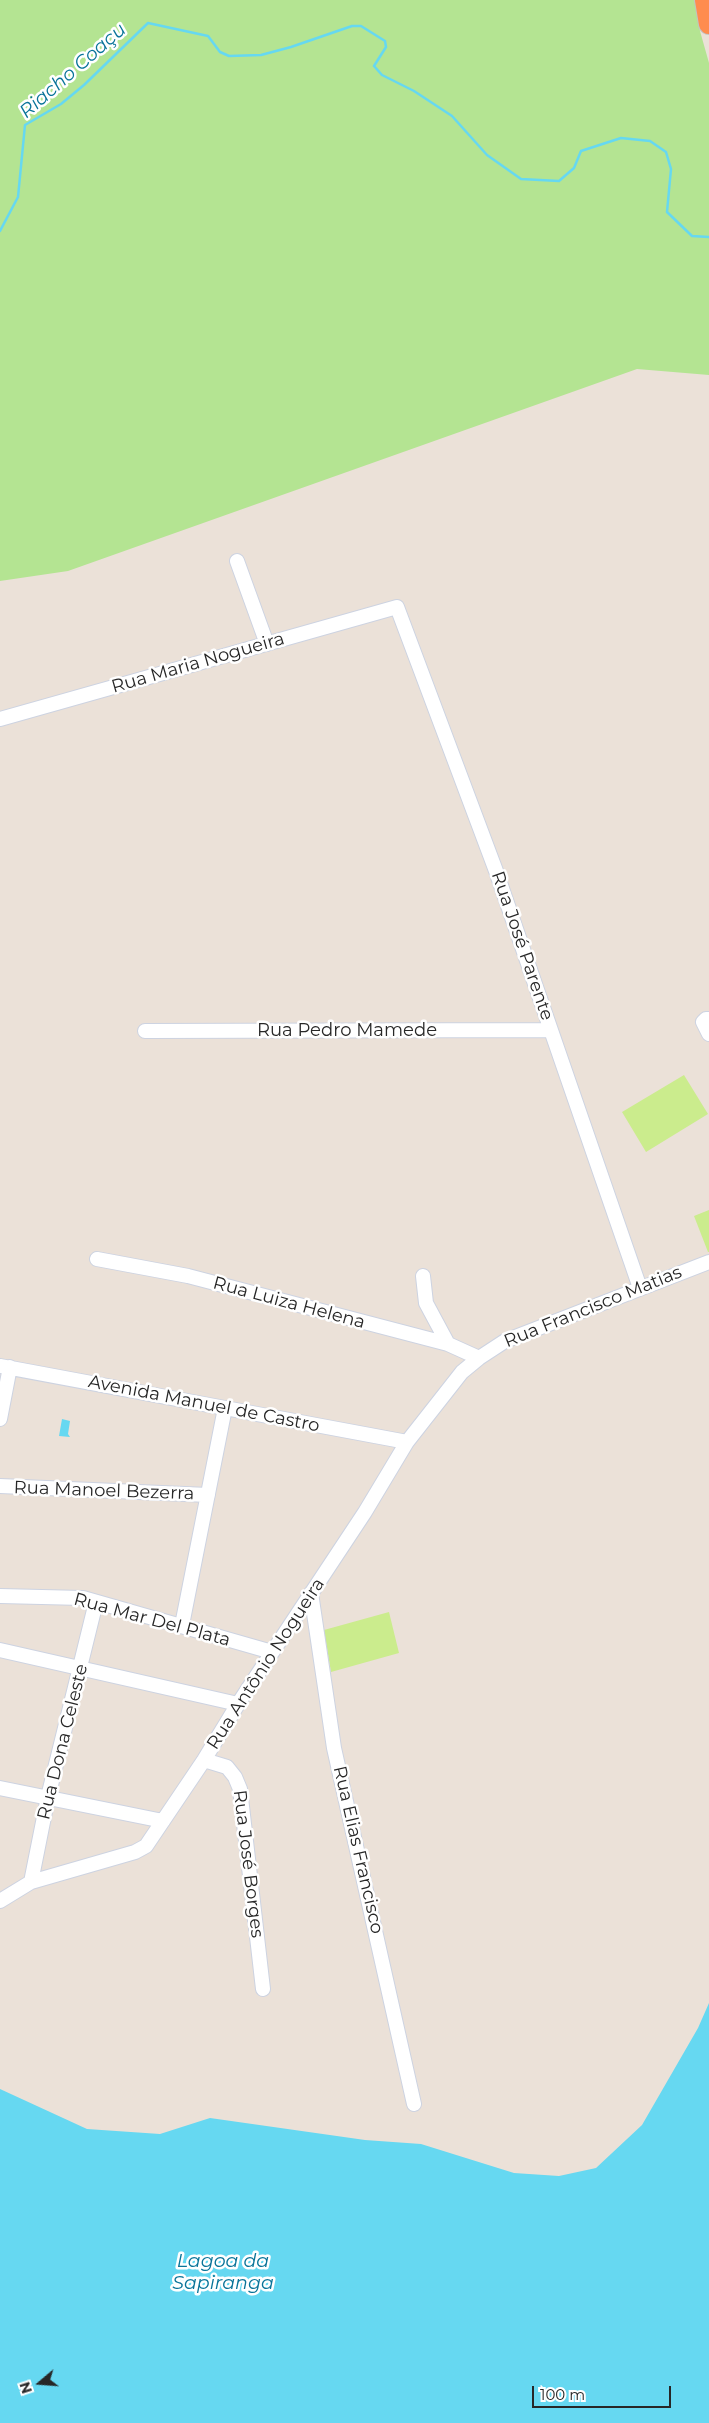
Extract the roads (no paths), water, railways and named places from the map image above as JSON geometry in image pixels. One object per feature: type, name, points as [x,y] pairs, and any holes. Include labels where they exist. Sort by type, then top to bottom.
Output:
[{"type":"highway","points":[[705,0],[709,24]]},
{"type":"street","points":[[238,561],[267,644]]},
{"type":"street","name":"Rua Maria Nogueira","points":[[0,719],[397,607]]},
{"type":"street","name":"Rua José Parente","points":[[397,607],[496,871],[640,1288]]},
{"type":"street","points":[[709,1019],[703,1022],[709,1034]]},
{"type":"street","name":"Rua Pedro Mamede","points":[[145,1031],[550,1030]]},
{"type":"street","name":"Rua Luiza Helena","points":[[97,1258],[188,1276],[448,1344],[479,1358]]},
{"type":"street","name":"Rua Francisco Matias","points":[[479,1358],[505,1341],[709,1262]]},
{"type":"street","points":[[423,1276],[426,1303],[448,1344]]},
{"type":"street","name":"Rua Antônio Nogueira","points":[[0,1901],[31,1882],[142,1849],[204,1760],[407,1442],[452,1382],[479,1358]]},
{"type":"street","points":[[0,1419],[5,1366]]},
{"type":"street","name":"Avenida Manuel de Castro","points":[[5,1366],[407,1442]]},
{"type":"street","points":[[182,1625],[225,1408]]},
{"type":"street","name":"Rua Manoel Bezerra","points":[[0,1486],[208,1495]]},
{"type":"street","name":"Rua Elias Francisco","points":[[311,1594],[334,1748],[414,2104]]},
{"type":"street","name":"Rua Mar Del Plata","points":[[0,1596],[70,1597],[96,1602],[272,1652]]},
{"type":"street","name":"Rua Dona Celeste","points":[[31,1882],[48,1797],[96,1602]]},
{"type":"street","points":[[0,1650],[238,1704]]},
{"type":"street","name":"Rua José Borges","points":[[204,1760],[227,1767],[236,1777],[240,1789],[263,1989]]},
{"type":"street","points":[[0,1788],[163,1821]]},
{"type":"water","points":[[62,1419],[70,1421],[68,1434],[70,1437],[59,1436]]},
{"type":"water","name":"Lagoa da Sapiranga","points":[[709,2003],[709,2423],[0,2423],[0,2089],[87,2129],[160,2134],[210,2118],[365,2140],[421,2144],[514,2173],[559,2176],[596,2168],[642,2125],[698,2028]]},
{"type":"waterway","name":"Riacho Coaçu","points":[[0,231],[18,197],[25,125],[61,104],[84,85],[148,23],[208,36],[220,52],[229,56],[261,55],[352,26],[361,26],[385,41],[386,47],[374,66],[382,75],[414,91],[452,116],[487,155],[521,179],[559,181],[574,168],[581,151],[621,138],[650,141],[666,152],[671,169],[667,212],[692,236],[709,237]]}]
